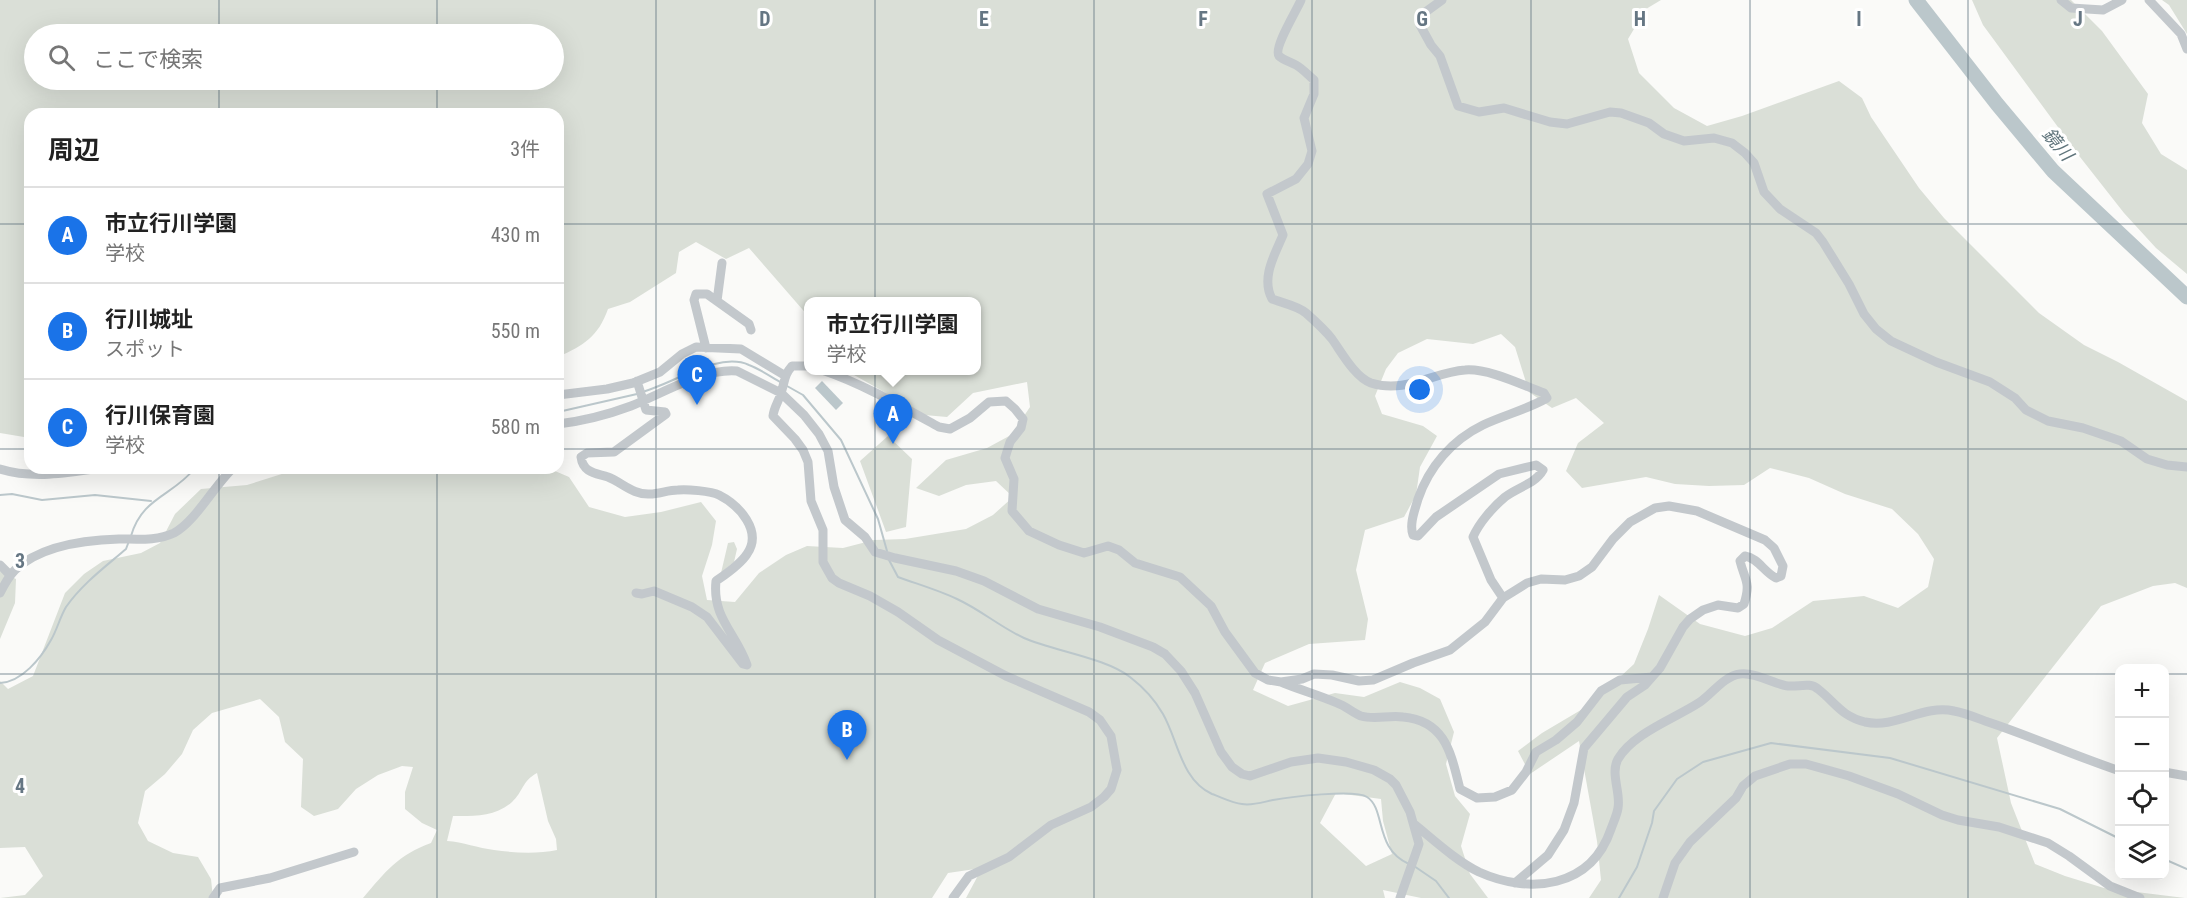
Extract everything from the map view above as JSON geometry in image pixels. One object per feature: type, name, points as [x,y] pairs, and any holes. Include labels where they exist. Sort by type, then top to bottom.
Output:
[{"type":"street","points":[[1301,0],[1277,50],[1279,56],[1297,66],[1314,80],[1314,94],[1304,118],[1312,151],[1308,164],[1296,179],[1267,194],[1283,235],[1268,273],[1268,291],[1272,299],[1304,311],[1331,338],[1367,382],[1381,386],[1398,386],[1466,369],[1480,371],[1544,393],[1547,398],[1533,406],[1482,426],[1446,450],[1423,485],[1414,513],[1412,531],[1413,535],[1418,536],[1436,517],[1499,474],[1536,465],[1543,470],[1539,477],[1505,497],[1477,527],[1473,537],[1491,580],[1503,598]]},
{"type":"street","points":[[1442,0],[1420,16],[1420,25],[1440,56],[1458,106],[1479,112],[1504,108],[1550,122],[1567,124],[1610,112],[1622,113],[1649,123],[1664,134],[1684,141],[1714,138],[1732,143],[1754,163],[1764,192],[1780,209],[1816,233],[1849,284],[1864,314],[1876,329],[1891,340],[1936,362],[1990,382],[2015,398],[2026,410],[2048,421],[2083,428],[2121,441],[2147,459],[2167,465],[2187,467]]},
{"type":"street","points":[[2061,0],[2071,8],[2103,10],[2122,0]]},
{"type":"street","points":[[2149,0],[2181,34],[2187,49]]},
{"type":"street","points":[[717,301],[722,263]]},
{"type":"street","points":[[706,348],[694,300],[696,294],[707,294],[749,324],[751,330]]},
{"type":"street","points":[[564,393],[608,389],[637,381],[660,372],[690,350],[706,348],[741,349],[784,375]]},
{"type":"street","points":[[804,366],[792,366],[784,375],[773,416],[803,450],[807,462],[811,501],[823,530],[823,562],[832,578],[870,596],[938,640],[1006,676],[1089,712],[1100,720],[1111,736],[1117,770],[1111,789],[1104,797],[1090,807],[1051,825],[1009,857],[969,876],[953,898]]},
{"type":"street","points":[[564,423],[587,421],[706,374],[729,370],[737,371],[781,393],[804,415],[819,434],[828,451],[834,487],[845,520],[865,537],[875,552],[956,571],[984,581],[1038,609],[1100,627],[1153,647],[1165,654],[1181,671],[1195,693],[1221,752],[1232,767],[1242,774],[1250,776],[1291,762],[1318,758],[1355,764],[1374,770],[1390,779],[1396,785],[1419,844],[1400,898]]},
{"type":"street","points":[[836,375],[877,393],[939,427],[950,429],[970,418],[989,402],[1006,402],[1023,419],[1021,428],[1010,442],[1005,459],[1014,479],[1012,511],[1029,531],[1059,545],[1084,553],[1108,546],[1119,550],[1135,563],[1180,577],[1211,606],[1225,632],[1255,673],[1268,680],[1281,682],[1340,704],[1360,716],[1403,717],[1426,723],[1446,741],[1460,789],[1477,798],[1495,797],[1512,790],[1526,772],[1536,752],[1556,740],[1577,722],[1601,692],[1610,685],[1620,680],[1652,677]]},
{"type":"street","points":[[636,593],[654,591],[707,616],[743,664],[747,665],[744,654],[718,612],[714,594],[716,581],[746,556],[751,548],[752,529],[740,511],[718,495],[680,489],[650,495],[629,490],[610,478],[590,472],[582,463],[580,457],[587,453],[614,452],[666,414],[646,410],[637,381]]},
{"type":"street","points":[[0,469],[16,474],[24,473]]},
{"type":"street","points":[[0,593],[16,568],[55,548],[79,542],[155,538],[175,532],[186,525],[225,474]]},
{"type":"street","points":[[1281,682],[1302,679],[1314,674],[1359,681],[1373,680],[1450,650],[1485,622],[1503,598],[1527,583],[1541,579],[1565,580],[1579,576],[1592,567],[1613,539],[1630,522],[1654,508],[1669,506],[1697,511],[1765,540],[1774,548],[1783,566],[1781,576],[1776,578],[1769,575],[1752,557],[1745,556],[1740,561],[1748,580],[1748,592],[1744,604],[1738,608],[1718,604],[1703,610],[1683,627],[1660,668],[1646,685],[1627,697],[1584,748],[1574,803],[1564,830],[1548,855],[1515,883]]},
{"type":"street","points":[[0,565],[10,575]]},
{"type":"street","points":[[1413,824],[1459,860],[1480,872],[1527,886],[1575,875],[1589,866],[1605,842],[1618,807],[1616,770],[1618,760],[1628,748],[1654,727],[1700,702],[1738,674],[1788,686],[1808,684],[1817,687],[1847,716],[1867,722],[1890,723],[1929,711],[1954,711],[2030,736],[2115,769]]},
{"type":"street","points":[[1663,898],[1675,863],[1690,842],[1736,798],[1743,786],[1755,777],[1790,764],[1806,764],[1849,776],[1898,794],[1942,815],[1999,827],[2048,843],[2069,855],[2110,886],[2134,897]]},
{"type":"street","points":[[2169,773],[2187,776]]},
{"type":"street","points":[[213,898],[220,888],[270,878],[354,852]]},
{"type":"shaded area","points":[[0,0],[1661,0],[1646,9],[1628,39],[1639,73],[1674,108],[1707,126],[1742,116],[1839,81],[1862,98],[1871,117],[1919,188],[1944,218],[2039,313],[2084,345],[2187,401],[2187,588],[2175,583],[2153,586],[2101,606],[1997,738],[2011,803],[2035,864],[2104,888],[2185,898],[1589,898],[1601,880],[1597,841],[1579,741],[1530,774],[1518,751],[1542,733],[1591,704],[1634,664],[1659,595],[1700,624],[1745,636],[1772,628],[1813,601],[1864,596],[1898,608],[1928,587],[1934,559],[1918,534],[1892,509],[1845,494],[1809,478],[1770,468],[1744,485],[1675,484],[1646,477],[1582,488],[1566,471],[1578,443],[1604,423],[1576,398],[1552,408],[1529,392],[1515,347],[1501,334],[1473,344],[1427,339],[1398,353],[1386,369],[1375,396],[1382,414],[1423,426],[1437,436],[1420,467],[1416,495],[1404,517],[1365,530],[1356,570],[1368,619],[1365,640],[1309,644],[1265,663],[1253,690],[1288,706],[1335,693],[1364,697],[1400,682],[1420,688],[1440,699],[1454,732],[1446,764],[1455,796],[1470,814],[1461,846],[1470,874],[1488,898],[1421,898],[1383,890],[1385,898],[966,898],[982,868],[948,873],[932,898],[363,898],[385,872],[401,859],[431,843],[437,830],[422,823],[405,809],[405,792],[413,767],[402,766],[378,775],[356,789],[338,809],[314,816],[301,807],[303,759],[285,742],[279,717],[260,699],[212,713],[193,730],[182,754],[165,774],[145,791],[138,823],[148,841],[173,853],[198,857],[211,879],[213,898],[0,898],[25,895],[43,876],[25,847],[0,848],[0,681],[8,689],[33,676],[65,593],[84,574],[103,561],[141,553],[160,543],[175,514],[201,489],[247,485],[282,474],[562,474],[569,477],[589,507],[625,517],[661,512],[701,502],[716,521],[712,545],[702,576],[707,600],[735,602],[759,573],[786,555],[807,546],[843,548],[874,540],[905,539],[966,529],[993,515],[1013,497],[996,481],[966,485],[939,496],[916,488],[946,460],[987,448],[1011,435],[1030,407],[1027,382],[973,393],[947,417],[913,414],[886,393],[854,375],[981,375],[981,297],[804,297],[804,311],[749,248],[726,259],[696,242],[679,252],[676,273],[630,302],[608,309],[595,333],[564,354],[564,108],[24,108],[24,437],[0,433]],"holes":[[[537,773],[557,850],[534,853],[510,852],[447,841],[453,816],[484,815],[499,811],[512,802],[525,783]],[[1336,793],[1381,799],[1383,821],[1392,854],[1366,866],[1320,823]]]},
{"type":"shaded area","points":[[1972,0],[2071,0],[2102,31],[2148,94],[2142,123],[2161,154],[2187,170],[2187,274],[2156,248],[2124,213],[2080,157],[1983,25]]},
{"type":"shaded area","points":[[2162,0],[2187,0],[2187,34],[2169,5]]},
{"type":"shaded area","points":[[822,381],[843,403],[836,410],[815,388]]},
{"type":"shaded area","points":[[888,436],[912,459],[906,527],[886,532],[860,461]]},
{"type":"shaded area","points":[[734,542],[737,549],[734,562],[721,573],[728,543]]},
{"type":"shaded area","points":[[0,571],[16,579],[15,603],[0,639]]},
{"type":"waterway","name":"鏡川","points":[[1916,0],[1997,104],[2053,171],[2187,297]]},
{"type":"waterway","points":[[642,392],[696,370],[724,362],[749,365],[782,383]]},
{"type":"waterway","points":[[787,386],[803,395],[841,440],[878,519],[887,551]]},
{"type":"waterway","points":[[564,411],[637,394]]},
{"type":"waterway","points":[[131,536],[136,523],[150,505],[189,474]]},
{"type":"waterway","points":[[0,495],[12,494],[42,500],[95,495],[151,501]]},
{"type":"waterway","points":[[0,683],[8,682],[30,668],[51,640],[72,599],[94,576],[126,549],[129,541]]},
{"type":"waterway","points":[[889,560],[898,577],[957,599],[1024,638],[1108,665],[1130,677],[1140,685],[1160,709],[1193,779],[1212,794],[1246,804],[1321,794],[1350,794],[1367,797],[1377,810],[1390,849],[1409,864]]},
{"type":"waterway","points":[[1619,898],[1637,867],[1654,811],[1677,779],[1703,762],[1771,743],[1890,758],[2060,809],[2115,836]]},
{"type":"waterway","points":[[2169,861],[2187,869]]},
{"type":"waterway","points":[[1414,866],[1436,881],[1449,898]]},
{"type":"place","name":"行川保育園","points":[[697,405]]},
{"type":"place","name":"市立行川学園","points":[[893,444]]},
{"type":"place","name":"行川城址","points":[[847,760]]}]
